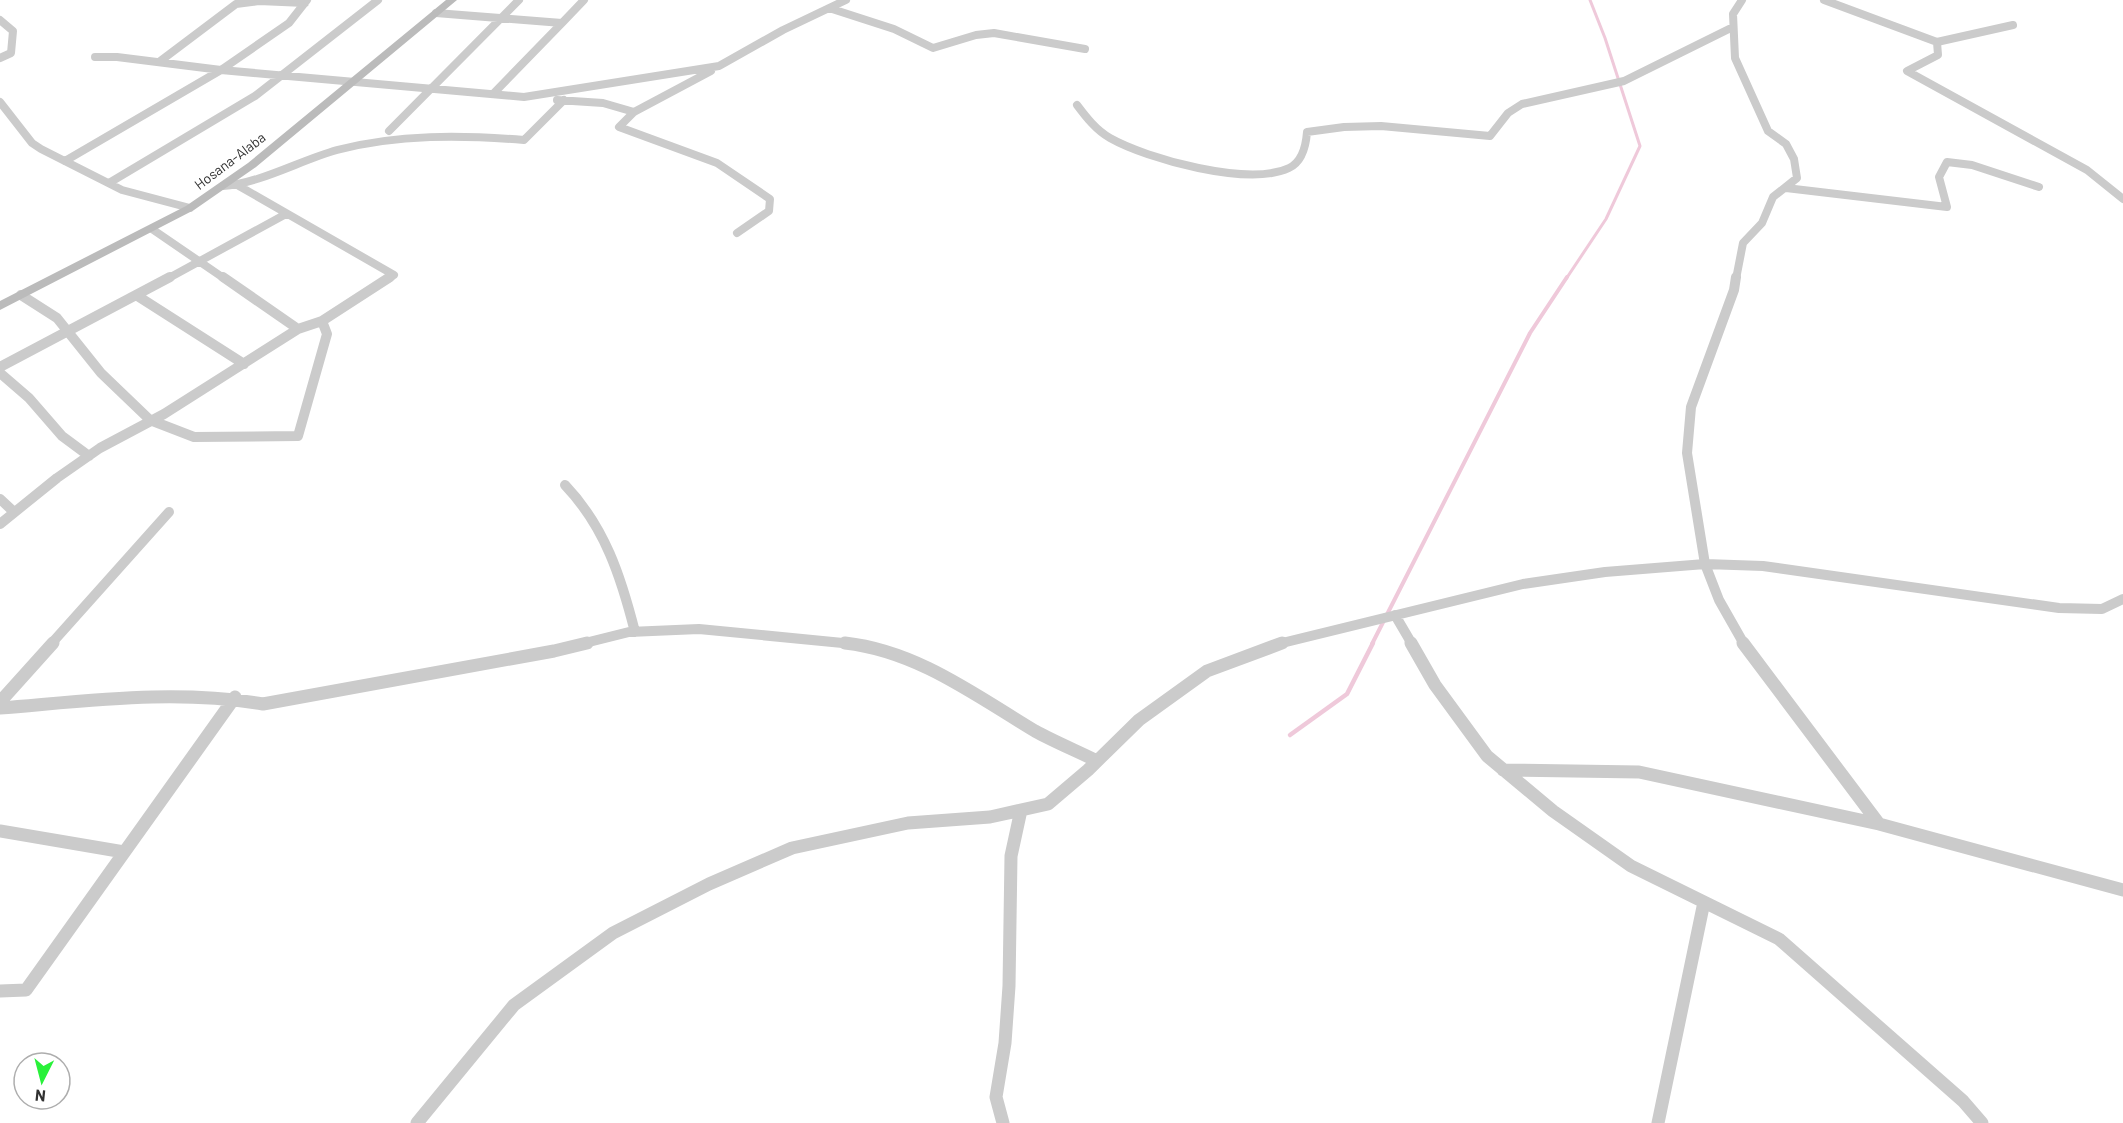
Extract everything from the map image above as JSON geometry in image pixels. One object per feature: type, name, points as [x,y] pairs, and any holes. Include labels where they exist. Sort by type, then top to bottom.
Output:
[{"type":"main road","name":"Hosana-Alaba","points":[[0,306],[153,229],[223,186],[252,165],[452,0]]},
{"type":"street","points":[[109,183],[255,96],[378,0]]},
{"type":"street","points":[[389,131],[519,0]]},
{"type":"street","points":[[493,94],[584,0]]},
{"type":"street","points":[[737,233],[769,211],[770,199],[717,163],[619,127],[634,112],[783,30],[846,0]]},
{"type":"street","points":[[1742,0],[1733,14],[1736,58],[1768,131],[1786,144],[1794,159],[1797,178],[1773,197],[1762,223],[1743,243],[1734,290],[1691,407],[1687,453],[1705,564],[1719,600],[1742,641],[1879,824]]},
{"type":"street","points":[[1824,0],[1937,42],[2013,25]]},
{"type":"street","points":[[159,62],[236,4],[259,1],[306,1]]},
{"type":"street","points":[[65,161],[221,70],[289,23],[306,1]]},
{"type":"street","points":[[829,8],[894,28],[933,48],[976,35],[994,33],[1085,49]]},
{"type":"street","points":[[436,13],[562,23]]},
{"type":"street","points":[[0,20],[13,31],[11,53],[0,58]]},
{"type":"street","points":[[1077,105],[1108,136],[1139,150],[1176,163],[1211,170],[1266,173],[1290,167],[1299,159],[1306,144],[1307,132],[1316,130],[1362,125],[1407,127],[1468,137],[1490,136],[1508,113],[1522,104],[1624,81],[1733,27]]},
{"type":"street","points":[[1937,42],[1938,54],[1907,71],[2087,170],[2123,199]]},
{"type":"street","points":[[95,57],[603,103],[634,112]]},
{"type":"street","points":[[524,97],[719,66]]},
{"type":"street","points":[[223,186],[239,186],[306,159],[352,146],[479,136],[524,140],[564,100]]},
{"type":"street","points":[[0,102],[32,143],[122,190],[190,208]]},
{"type":"street","points":[[1786,188],[1947,207],[1939,177],[1947,162],[1972,165],[2039,187]]},
{"type":"street","points":[[0,524],[89,456],[150,420],[165,414],[298,329],[322,321],[394,275],[239,186]]},
{"type":"street","points":[[0,367],[68,333],[286,214]]},
{"type":"street","points":[[153,229],[298,329]]},
{"type":"street","points":[[21,295],[57,318],[101,373],[150,420],[194,437],[298,436],[327,334],[322,321]]},
{"type":"street","points":[[136,295],[244,364]]},
{"type":"street","points":[[0,374],[28,398],[62,436],[89,456]]},
{"type":"street","points":[[565,485],[583,502],[617,566],[635,632]]},
{"type":"street","points":[[0,500],[14,512]]},
{"type":"street","points":[[0,702],[169,512]]},
{"type":"street","points":[[417,1123],[514,1005],[613,933],[709,884],[792,848],[908,823],[990,817],[1048,804],[1139,720],[1207,671],[1289,640],[1523,584],[1605,572],[1705,564],[1763,566],[2059,608],[2103,609],[2123,598]]},
{"type":"street","points":[[1395,615],[1435,685],[1486,756],[1554,811],[1632,866],[1779,939],[1963,1101],[1982,1123]]},
{"type":"street","points":[[0,708],[142,697],[235,698],[263,704],[492,663],[635,632],[685,628],[765,633],[849,643],[917,661],[992,703],[1037,732],[1097,761]]},
{"type":"street","points":[[0,991],[26,990],[235,698]]},
{"type":"street","points":[[1503,770],[1639,772],[1879,824],[2123,890]]},
{"type":"street","points":[[1003,1123],[996,1097],[1005,1043],[1009,986],[1011,856],[1021,810]]},
{"type":"street","points":[[0,831],[124,852]]},
{"type":"street","points":[[1658,1123],[1704,902]]},
{"type":"waterway","points":[[1566,279],[1606,219],[1640,146],[1605,38],[1590,0]]},
{"type":"waterway","points":[[1372,644],[1530,333],[1567,277]]},
{"type":"waterway","points":[[1290,735],[1347,694],[1373,643]]}]
